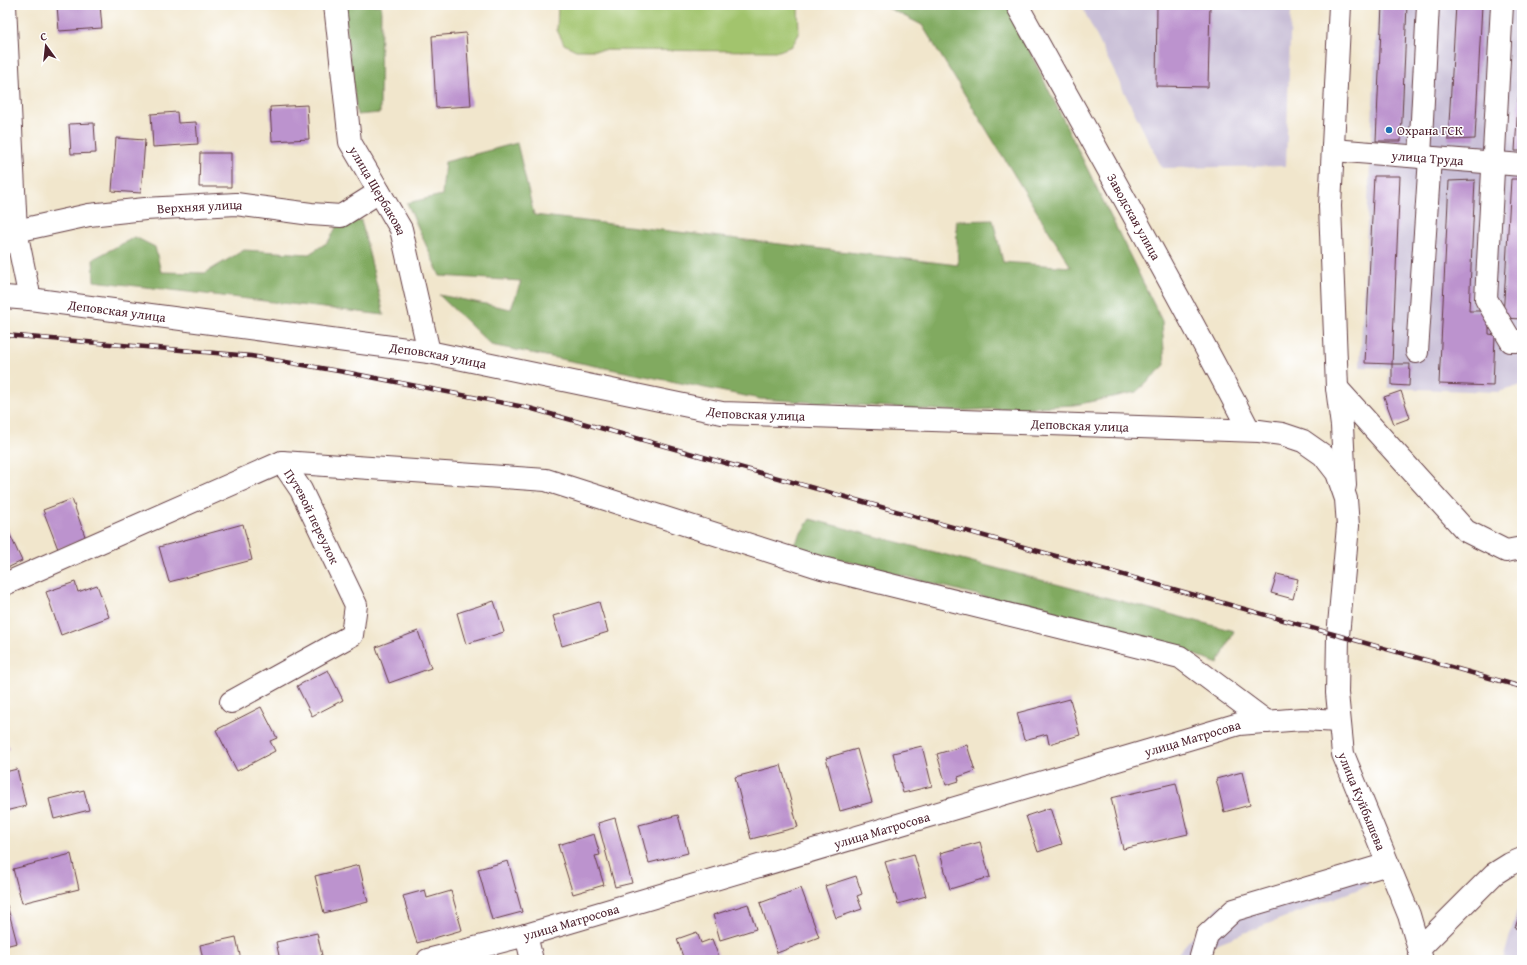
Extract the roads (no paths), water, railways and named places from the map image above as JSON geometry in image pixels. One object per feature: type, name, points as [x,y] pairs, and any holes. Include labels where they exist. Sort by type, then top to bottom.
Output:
[{"type":"street","points":[[5,5],[16,231],[30,299]]},
{"type":"street","name":"улица Щербакова","points":[[334,5],[350,142],[401,229],[428,352]]},
{"type":"street","name":"Заводская улица","points":[[1017,5],[1164,272],[1199,332],[1249,430]]},
{"type":"street","points":[[1340,5],[1330,206],[1337,388],[1342,426],[1346,500]]},
{"type":"street","points":[[1417,352],[1425,157],[1428,5]]},
{"type":"street","points":[[1502,5],[1486,299],[1511,341],[1522,341]]},
{"type":"street","name":"улица Труда","points":[[1333,150],[1522,165]]},
{"type":"street","name":"Верхняя улица","points":[[16,231],[89,215],[145,209],[236,204],[312,214],[342,216],[379,192]]},
{"type":"street","name":"Деповская улица","points":[[5,297],[30,299],[428,352],[722,413],[1249,430],[1282,434],[1303,441],[1323,455],[1337,473],[1346,500],[1348,526],[1338,636]]},
{"type":"street","points":[[1337,388],[1466,531],[1506,551],[1522,548]]},
{"type":"street","points":[[282,462],[546,480],[822,568],[1180,657],[1267,722]]},
{"type":"street","name":"Путевой переулок","points":[[5,584],[282,462],[301,490],[356,605],[352,635],[231,702]]},
{"type":"street","name":"улица Куйбышева","points":[[1338,636],[1337,693],[1343,754],[1409,915],[1421,955]]},
{"type":"street","name":"улица Матросова","points":[[428,960],[526,935],[1239,724],[1302,719],[1339,721]]},
{"type":"street","points":[[1421,955],[1494,874],[1510,864],[1522,859]]},
{"type":"street","points":[[1200,960],[1207,936],[1234,910],[1388,864]]},
{"type":"street","points":[[526,935],[532,960]]},
{"type":"railway","points":[[5,335],[251,356],[350,373],[529,408],[1522,687]]},
{"type":"place","name":"Охрана ГСК","points":[[1389,130]]}]
